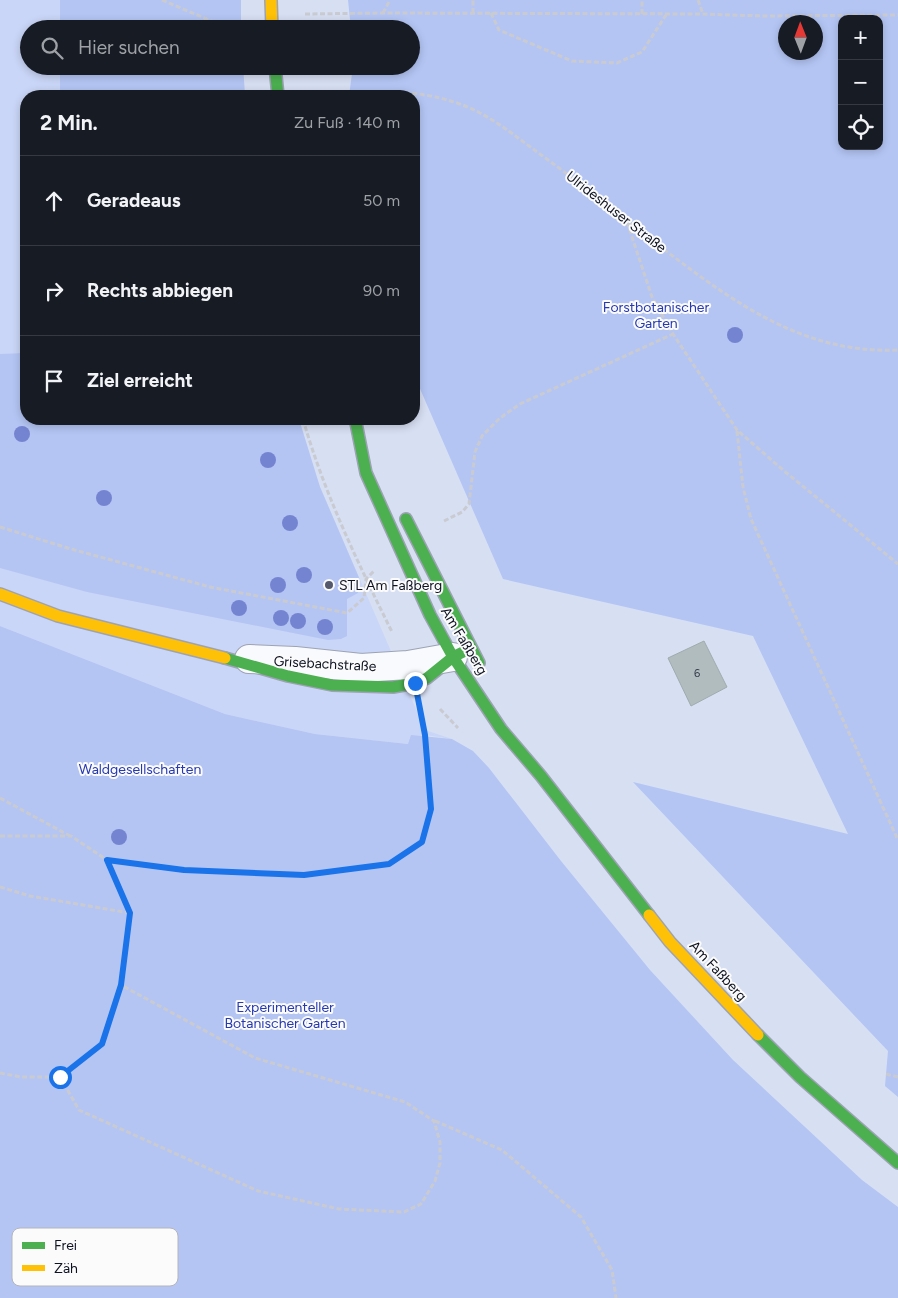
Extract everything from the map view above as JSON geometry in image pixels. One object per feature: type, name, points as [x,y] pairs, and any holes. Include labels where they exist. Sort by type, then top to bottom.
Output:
[{"type":"street","points":[[271,0],[272,20]]},
{"type":"street","points":[[276,75],[277,90]]},
{"type":"street","name":"Am Faßberg","points":[[356,425],[366,473],[430,615],[462,653],[485,672]]},
{"type":"street","name":"Am Faßberg","points":[[357,425],[375,456]]},
{"type":"street","name":"Am Faßberg","points":[[399,505],[462,653],[501,729],[541,776],[670,942],[734,1011],[800,1077],[898,1164]]},
{"type":"street","name":"Grisebachstraße","points":[[0,594],[58,616],[228,659],[295,661],[412,674],[462,653]]},
{"type":"street","name":"Am Faßberg","points":[[516,728],[541,776]]},
{"type":"path","points":[[162,0],[209,20]]},
{"type":"path","points":[[383,13],[390,0]]},
{"type":"path","points":[[473,0],[473,13]]},
{"type":"path","points":[[642,0],[642,14]]},
{"type":"path","points":[[698,0],[704,14]]},
{"type":"path","points":[[300,14],[898,15]]},
{"type":"path","points":[[491,14],[499,30],[572,62],[618,62],[642,52],[667,14]]},
{"type":"path","name":"Ulrideshuser Straße","points":[[420,94],[458,103],[491,118],[590,191],[627,222],[715,288],[760,316],[800,334],[846,347],[898,350]]},
{"type":"path","points":[[627,222],[652,297],[673,334],[737,430],[782,470],[898,564]]},
{"type":"path","points":[[462,512],[470,504],[475,452],[482,436],[500,418],[520,404],[673,334]]},
{"type":"path","points":[[0,798],[71,836],[107,860],[184,870],[304,875],[389,864],[422,842],[431,809],[425,735],[412,674],[352,549],[326,486],[305,425]]},
{"type":"path","points":[[737,430],[743,488],[751,519],[898,840]]},
{"type":"path","points":[[0,527],[70,549],[210,587],[347,613]]},
{"type":"path","points":[[0,836],[71,836]]},
{"type":"path","points":[[0,1073],[21,1077],[60,1077],[102,1044],[121,985],[130,913],[107,860]]},
{"type":"path","points":[[0,888],[30,896],[130,913]]},
{"type":"path","points":[[121,985],[255,1058],[405,1102],[434,1121],[502,1150],[581,1217],[612,1270],[616,1298]]},
{"type":"path","points":[[886,1074],[898,1077]]},
{"type":"path","points":[[60,1077],[79,1110],[258,1191],[339,1209],[404,1212],[421,1204],[435,1181],[440,1163],[440,1142],[434,1121]]},
{"type":"shaded area","points":[[0,0],[241,0],[241,20],[20,20],[20,75],[244,75],[245,90],[20,90],[20,425],[118,425],[302,437],[320,487],[425,730],[452,739],[425,735],[408,744],[315,734],[225,714],[0,626]]},
{"type":"green space","points":[[60,0],[241,0],[241,20],[60,20]]},
{"type":"green space","name":"Forstbotanischer Garten","points":[[348,0],[898,0],[898,1097],[885,1086],[888,1051],[633,782],[848,834],[753,636],[503,579],[420,389],[420,90],[350,90],[352,75],[420,75],[420,20],[350,20]]},
{"type":"green space","points":[[60,75],[244,75],[245,90],[60,90]]},
{"type":"green space","points":[[20,353],[20,425],[301,425],[320,487],[360,580],[358,593],[347,599],[347,636],[341,639],[328,640],[87,592],[0,568],[0,354]]},
{"type":"green space","name":"Experimenteller Botanischer Garten","points":[[0,626],[225,714],[315,734],[408,744],[411,735],[452,739],[473,751],[489,768],[561,861],[650,970],[733,1060],[862,1180],[898,1207],[898,1298],[0,1298]]},
{"type":"building","points":[[704,641],[727,687],[691,706],[668,658]]},
{"type":"traffic: fast","points":[[276,75],[277,90]]},
{"type":"traffic: fast","points":[[356,425],[366,473],[430,615],[453,657],[501,729],[541,776],[649,915]]},
{"type":"traffic: fast","points":[[406,519],[479,663]]},
{"type":"traffic: fast","points":[[225,658],[288,676],[332,685],[393,687],[415,683],[427,678],[453,657],[471,648]]},
{"type":"traffic: fast","points":[[758,1035],[800,1077],[898,1163]]},
{"type":"traffic: slow","points":[[271,0],[272,20]]},
{"type":"traffic: slow","points":[[0,594],[58,616],[225,658]]},
{"type":"traffic: slow","points":[[649,915],[670,942],[758,1035]]},
{"type":"place","name":"STL Am Faßberg","points":[[329,585]]},
{"type":"route","points":[[60,1077],[102,1044],[121,985],[130,913],[107,860],[184,870],[304,875],[389,864],[422,842],[431,809],[425,735],[415,683]]},
{"type":"park label","name":"Waldgesellschaften","points":[[140,769]]}]
